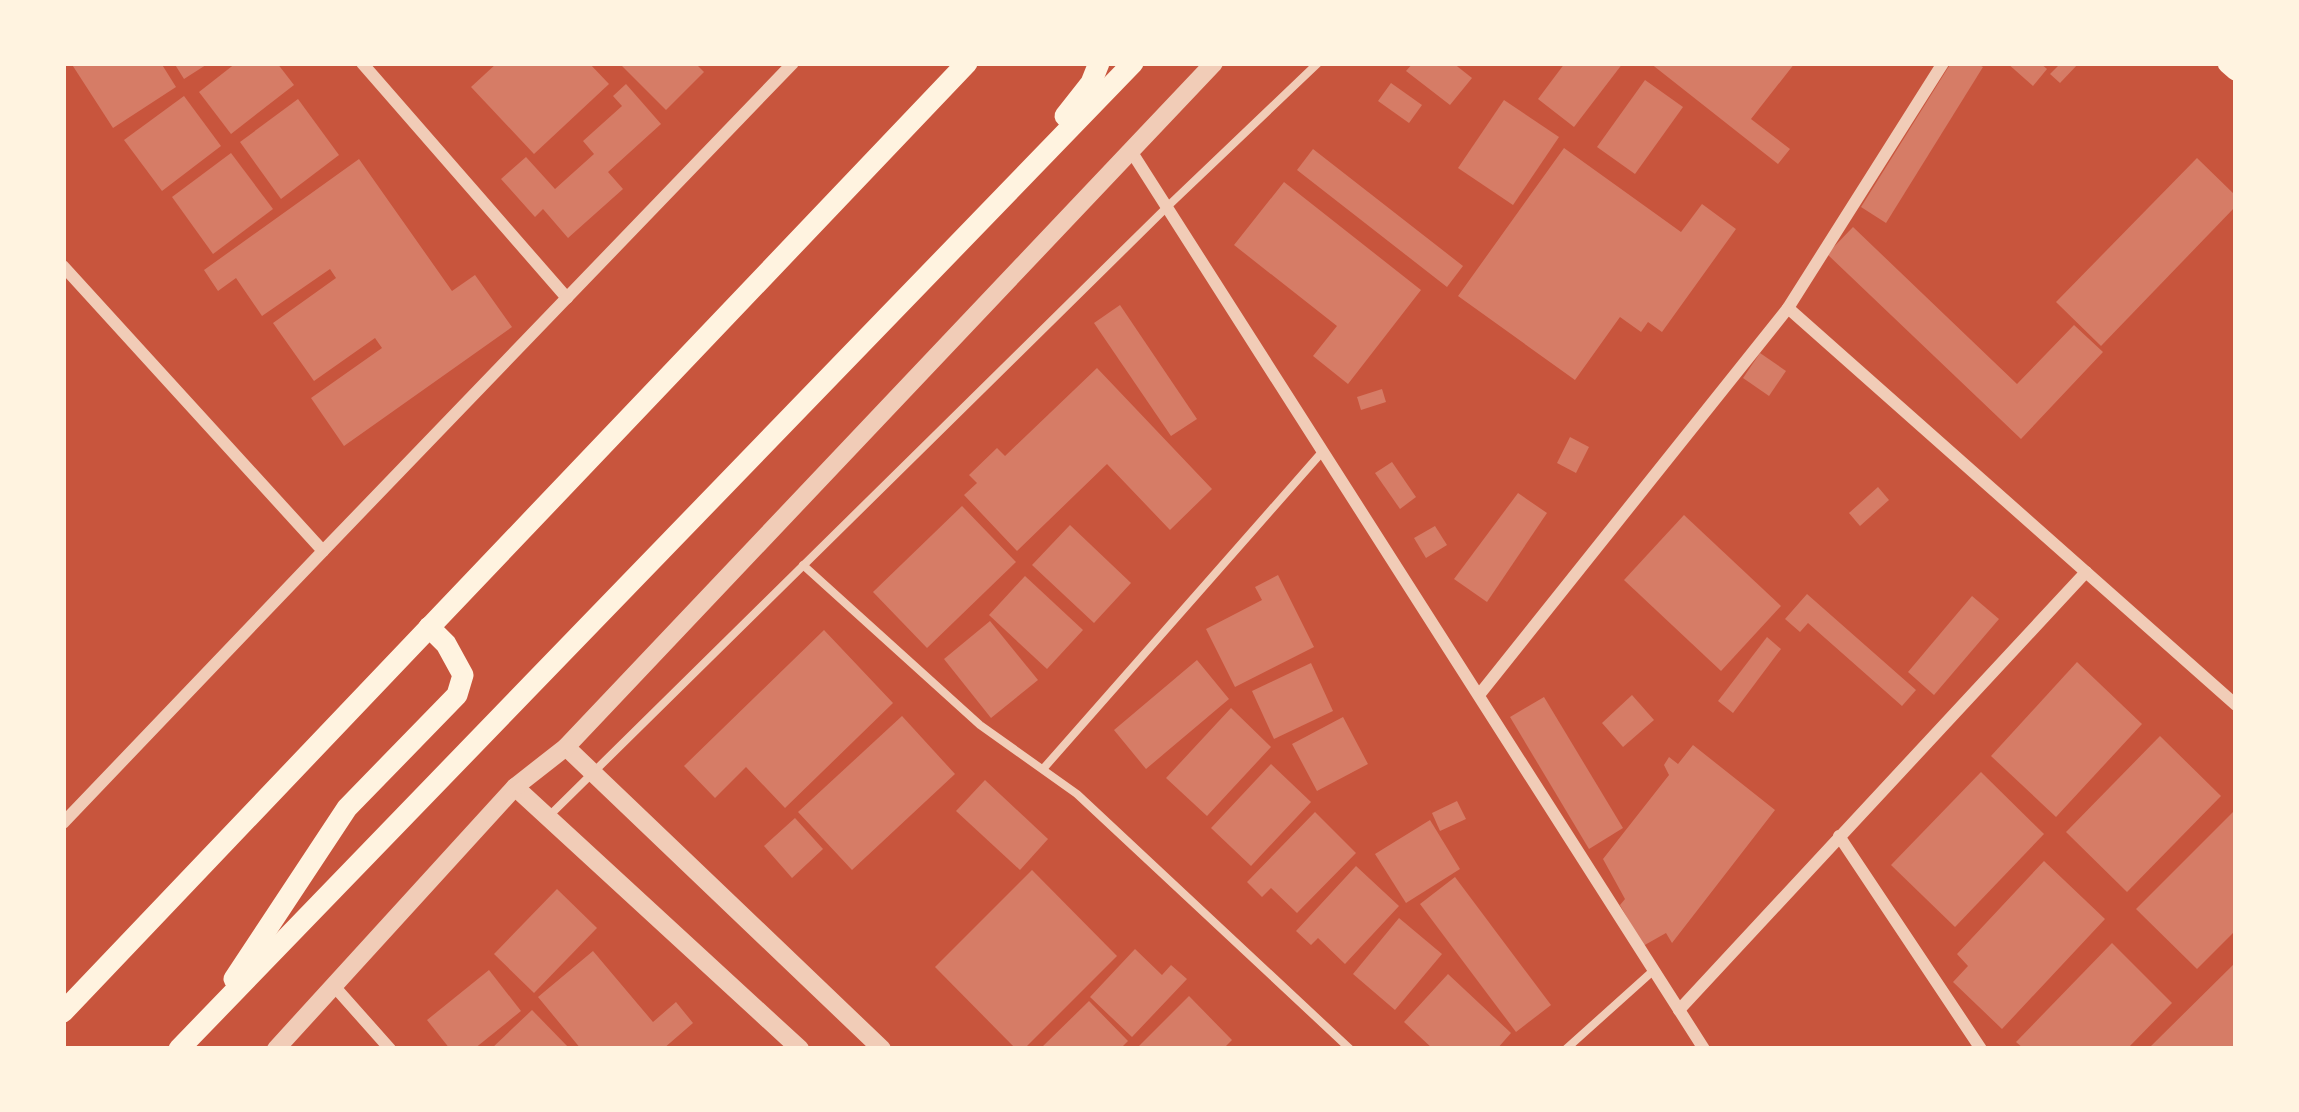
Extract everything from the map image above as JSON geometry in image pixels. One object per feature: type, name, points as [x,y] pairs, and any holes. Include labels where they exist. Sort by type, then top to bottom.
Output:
[{"type":"main road","points":[[63,1012],[967,63]]},
{"type":"main road","points":[[894,139],[982,63]]},
{"type":"main road","points":[[994,206],[1091,83],[1099,63]]},
{"type":"main road","points":[[179,1049],[1133,63]]},
{"type":"main road","points":[[2228,63],[2236,70]]},
{"type":"main road","points":[[203,1024],[347,808],[457,695],[463,675],[446,644],[429,627]]},
{"type":"street","points":[[362,63],[567,298]]},
{"type":"street","points":[[63,823],[793,63]]},
{"type":"street","points":[[276,1049],[515,787],[566,747],[1214,63]]},
{"type":"street","points":[[1479,695],[1788,308],[1943,63]]},
{"type":"street","points":[[1131,151],[1704,1049]]},
{"type":"street","points":[[63,266],[323,551]]},
{"type":"street","points":[[1788,308],[2236,705]]},
{"type":"street","points":[[1679,1010],[2086,572]]},
{"type":"street","points":[[566,747],[882,1049]]},
{"type":"street","points":[[515,787],[800,1049]]},
{"type":"street","points":[[1839,836],[1981,1049]]},
{"type":"street","points":[[334,986],[391,1049]]},
{"type":"lane","points":[[548,817],[1318,63]]},
{"type":"lane","points":[[1043,769],[1323,451]]},
{"type":"lane","points":[[803,565],[980,724],[1077,794],[1350,1049]]},
{"type":"lane","points":[[1566,1049],[1654,970]]},
{"type":"building","points":[[71,63],[161,63],[176,87],[113,128]]},
{"type":"building","points":[[174,63],[209,63],[184,79]]},
{"type":"building","points":[[236,63],[277,63],[294,85],[231,134],[199,92]]},
{"type":"building","points":[[497,63],[589,63],[609,84],[534,154],[471,87]]},
{"type":"building","points":[[619,63],[695,63],[704,72],[666,110]]},
{"type":"building","points":[[1413,63],[1453,63],[1472,78],[1450,105],[1406,71]]},
{"type":"building","points":[[1565,63],[1623,63],[1574,127],[1538,99]]},
{"type":"building","points":[[1650,63],[1795,63],[1751,119],[1790,149],[1778,164]]},
{"type":"building","points":[[1951,63],[1983,67],[1886,223],[1861,207]]},
{"type":"building","points":[[2007,63],[2040,63],[2047,69],[2033,86]]},
{"type":"building","points":[[2061,63],[2079,63],[2060,83],[2050,74]]},
{"type":"building","points":[[1645,80],[1683,107],[1635,174],[1597,147]]},
{"type":"building","points":[[1391,83],[1422,105],[1409,123],[1378,101]]},
{"type":"building","points":[[626,84],[661,124],[608,172],[623,189],[568,238],[543,209],[535,217],[501,179],[526,157],[555,189],[594,154],[583,141],[622,106],[613,96]]},
{"type":"building","points":[[184,96],[221,146],[162,191],[124,140]]},
{"type":"building","points":[[298,99],[339,155],[281,199],[240,142]]},
{"type":"building","points":[[1504,100],[1559,137],[1513,205],[1458,168]]},
{"type":"building","points":[[1564,148],[1681,232],[1702,204],[1736,229],[1662,332],[1648,322],[1641,332],[1620,317],[1575,380],[1458,296]]},
{"type":"building","points":[[1313,149],[1463,266],[1447,287],[1297,170]]},
{"type":"building","points":[[231,153],[273,209],[213,254],[172,197]]},
{"type":"building","points":[[2197,158],[2236,196],[2236,206],[2101,346],[2056,302]]},
{"type":"building","points":[[359,159],[452,291],[475,275],[512,327],[344,446],[311,398],[382,348],[375,338],[314,381],[273,323],[336,278],[330,269],[262,316],[236,278],[218,291],[204,270]]},
{"type":"building","points":[[1284,182],[1421,290],[1348,384],[1313,356],[1337,326],[1234,245]]},
{"type":"building","points":[[1853,227],[2017,384],[2074,325],[2103,352],[2021,439],[1827,254]]},
{"type":"building","points":[[1120,305],[1197,419],[1171,436],[1094,323]]},
{"type":"building","points":[[1760,353],[1786,371],[1769,396],[1743,378]]},
{"type":"building","points":[[1097,368],[1212,489],[1170,530],[1107,464],[1017,551],[964,495],[977,483],[969,475],[997,448],[1005,456]]},
{"type":"building","points":[[1382,389],[1386,402],[1361,410],[1357,397]]},
{"type":"building","points":[[1570,437],[1589,447],[1576,473],[1557,463]]},
{"type":"building","points":[[1392,462],[1416,497],[1400,509],[1375,473]]},
{"type":"building","points":[[1878,487],[1889,500],[1860,526],[1849,513]]},
{"type":"building","points":[[1518,493],[1547,513],[1487,602],[1454,579]]},
{"type":"building","points":[[962,506],[1016,562],[927,648],[873,592]]},
{"type":"building","points":[[1684,515],[1781,606],[1721,671],[1624,580]]},
{"type":"building","points":[[1070,525],[1131,583],[1094,623],[1032,565]]},
{"type":"building","points":[[1435,526],[1447,545],[1426,558],[1414,538]]},
{"type":"building","points":[[1278,575],[1314,647],[1235,687],[1206,629],[1262,600],[1255,587]]},
{"type":"building","points":[[1025,576],[1083,630],[1047,669],[989,615]]},
{"type":"building","points":[[1807,594],[1916,690],[1902,706],[1808,623],[1800,632],[1785,619]]},
{"type":"building","points":[[1972,596],[1999,619],[1934,695],[1908,672]]},
{"type":"building","points":[[990,621],[1038,680],[991,718],[944,659]]},
{"type":"building","points":[[824,630],[893,703],[785,808],[746,767],[715,798],[684,766]]},
{"type":"building","points":[[1767,637],[1781,649],[1733,713],[1718,701]]},
{"type":"building","points":[[1197,660],[1229,699],[1146,769],[1114,730]]},
{"type":"building","points":[[2077,662],[2142,724],[2056,817],[1991,756]]},
{"type":"building","points":[[1311,663],[1333,711],[1274,739],[1252,691]]},
{"type":"building","points":[[1632,695],[1654,720],[1623,747],[1602,723]]},
{"type":"building","points":[[1544,697],[1623,828],[1589,849],[1510,717]]},
{"type":"building","points":[[1231,708],[1271,747],[1207,816],[1166,778]]},
{"type":"building","points":[[902,716],[955,774],[852,870],[798,812]]},
{"type":"building","points":[[1343,717],[1368,764],[1317,791],[1292,744]]},
{"type":"building","points":[[2160,736],[2221,796],[2127,892],[2066,832]]},
{"type":"building","points":[[1693,745],[1775,810],[1672,943],[1666,933],[1643,946],[1620,905],[1625,899],[1603,859],[1669,775],[1664,765],[1669,757],[1678,764]]},
{"type":"building","points":[[1271,764],[1311,802],[1251,866],[1211,828]]},
{"type":"building","points":[[1981,772],[2044,834],[1955,927],[1891,865]]},
{"type":"building","points":[[985,780],[1048,839],[1020,870],[956,811]]},
{"type":"building","points":[[1457,801],[1466,819],[1440,831],[1432,813]]},
{"type":"building","points":[[2236,809],[2236,930],[2197,969],[2136,909]]},
{"type":"building","points":[[1315,812],[1356,853],[1297,913],[1271,888],[1262,897],[1247,882]]},
{"type":"building","points":[[795,818],[823,849],[792,878],[764,846]]},
{"type":"building","points":[[1430,820],[1460,869],[1406,903],[1375,854]]},
{"type":"building","points":[[2044,861],[2105,919],[2002,1029],[1953,982],[1968,966],[1957,954]]},
{"type":"building","points":[[1356,866],[1399,906],[1345,964],[1318,938],[1311,945],[1296,931]]},
{"type":"building","points":[[1032,870],[1117,956],[1024,1049],[1016,1049],[935,967]]},
{"type":"building","points":[[1455,877],[1551,1005],[1516,1032],[1420,904]]},
{"type":"building","points":[[557,889],[597,928],[534,993],[494,954]]},
{"type":"building","points":[[1399,918],[1442,954],[1395,1010],[1353,974]]},
{"type":"building","points":[[2112,943],[2172,1003],[2127,1049],[2024,1049],[2016,1042]]},
{"type":"building","points":[[1135,949],[1162,975],[1171,965],[1187,979],[1132,1037],[1090,997]]},
{"type":"building","points":[[593,951],[653,1022],[676,1002],[693,1023],[663,1049],[581,1049],[538,997]]},
{"type":"building","points":[[2236,962],[2236,1049],[2148,1049]]},
{"type":"building","points":[[489,970],[521,1011],[474,1049],[450,1049],[427,1020]]},
{"type":"building","points":[[1448,974],[1511,1033],[1497,1049],[1433,1049],[1404,1022]]},
{"type":"building","points":[[1189,996],[1232,1040],[1223,1049],[1136,1049]]},
{"type":"building","points":[[1089,1001],[1128,1041],[1120,1049],[1040,1049]]},
{"type":"building","points":[[532,1010],[570,1049],[491,1049]]}]
